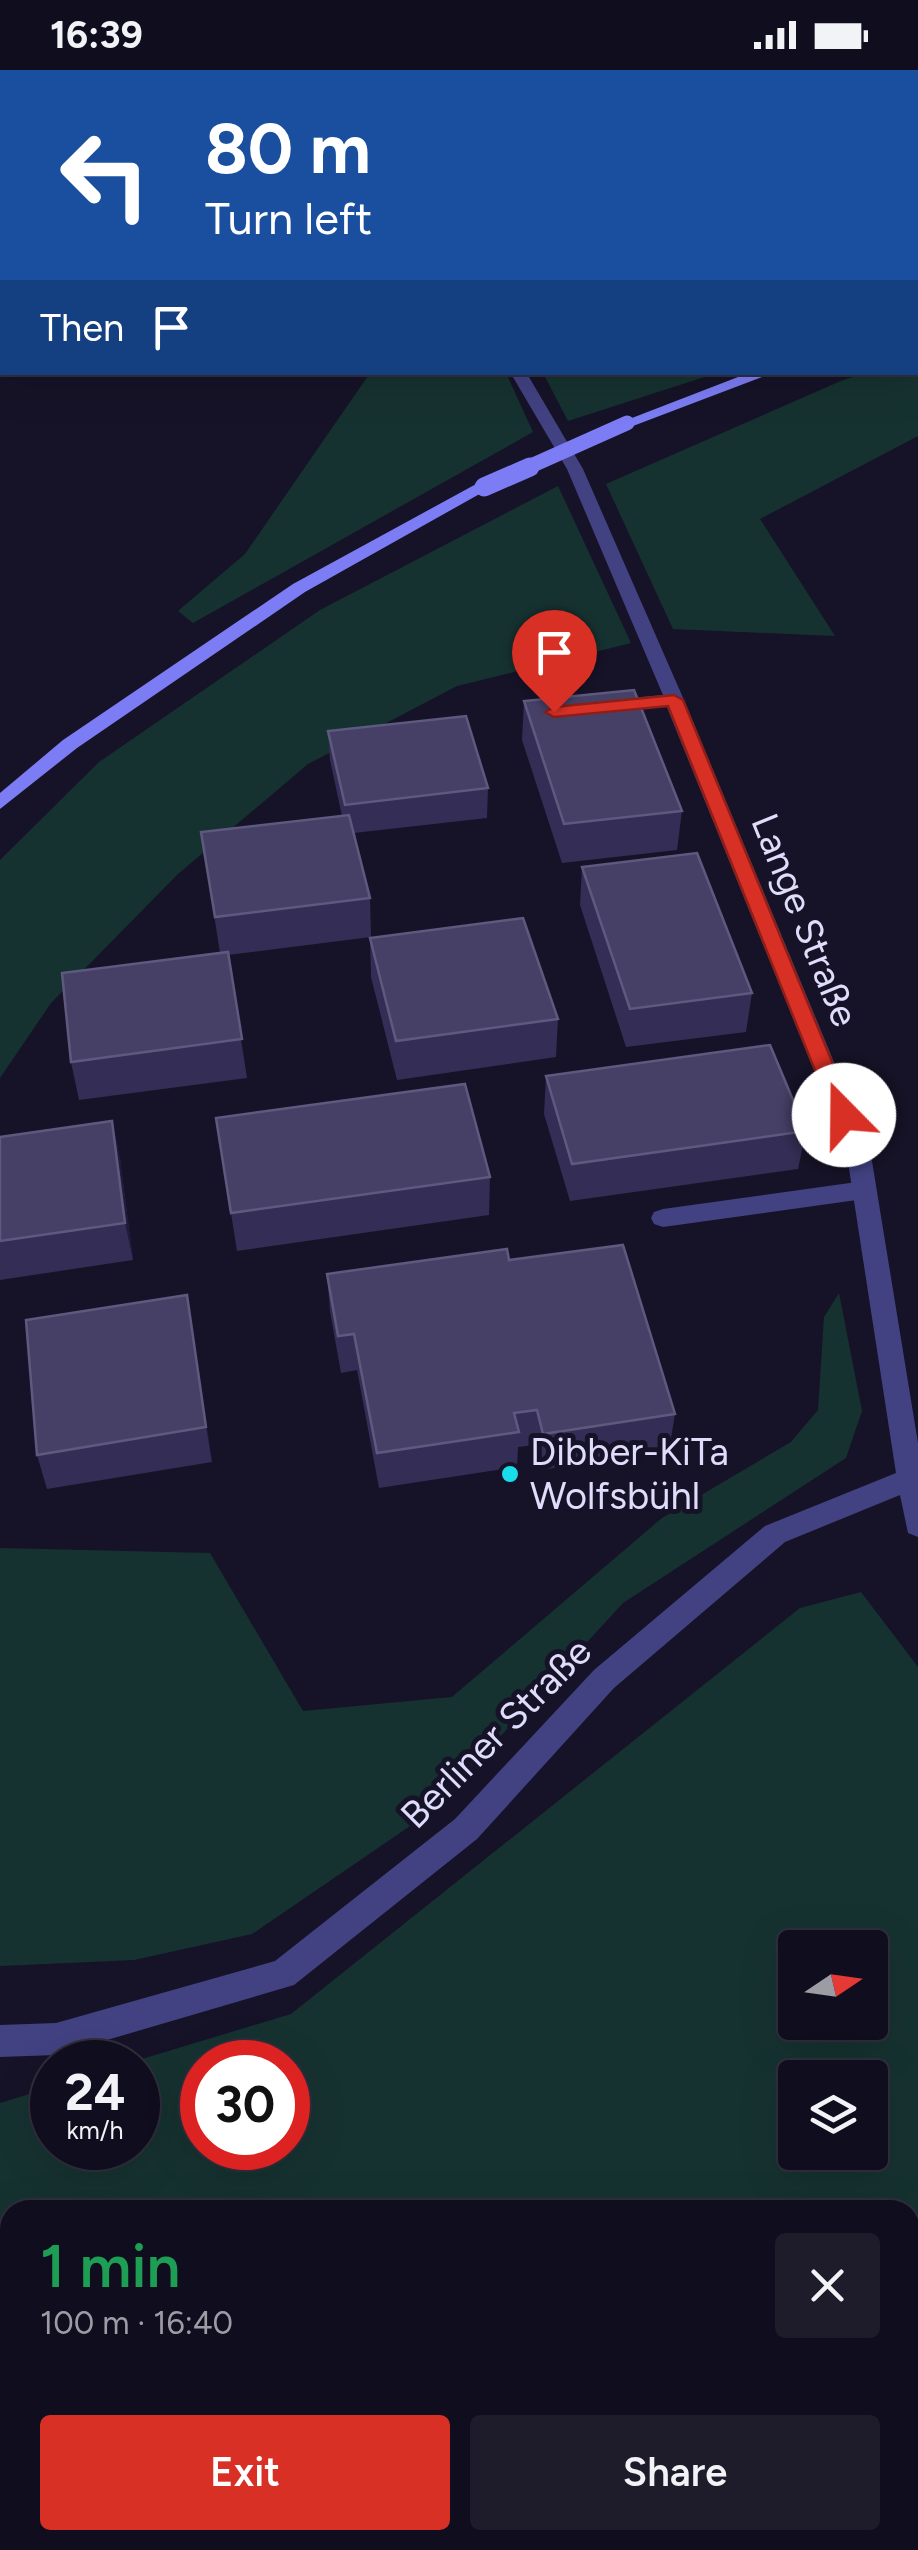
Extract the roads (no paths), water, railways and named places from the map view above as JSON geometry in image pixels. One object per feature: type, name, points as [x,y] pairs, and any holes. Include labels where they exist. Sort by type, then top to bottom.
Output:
[{"type":"main road","points":[[0,804],[70,744],[300,588],[484,487],[628,422],[759,375]]},
{"type":"street","name":"Lange Straße","points":[[520,375],[574,469],[674,700],[858,1149],[914,1476],[918,1525]]},
{"type":"street","points":[[588,708],[674,700]]},
{"type":"street","points":[[663,1218],[864,1190]]},
{"type":"street","name":"Berliner Straße","points":[[0,2040],[56,2039],[282,1974],[466,1829],[604,1679],[775,1534],[914,1476]]},
{"type":"place","name":"Dibber-KiTa Wolfsbühl","points":[[510,1474]]}]
